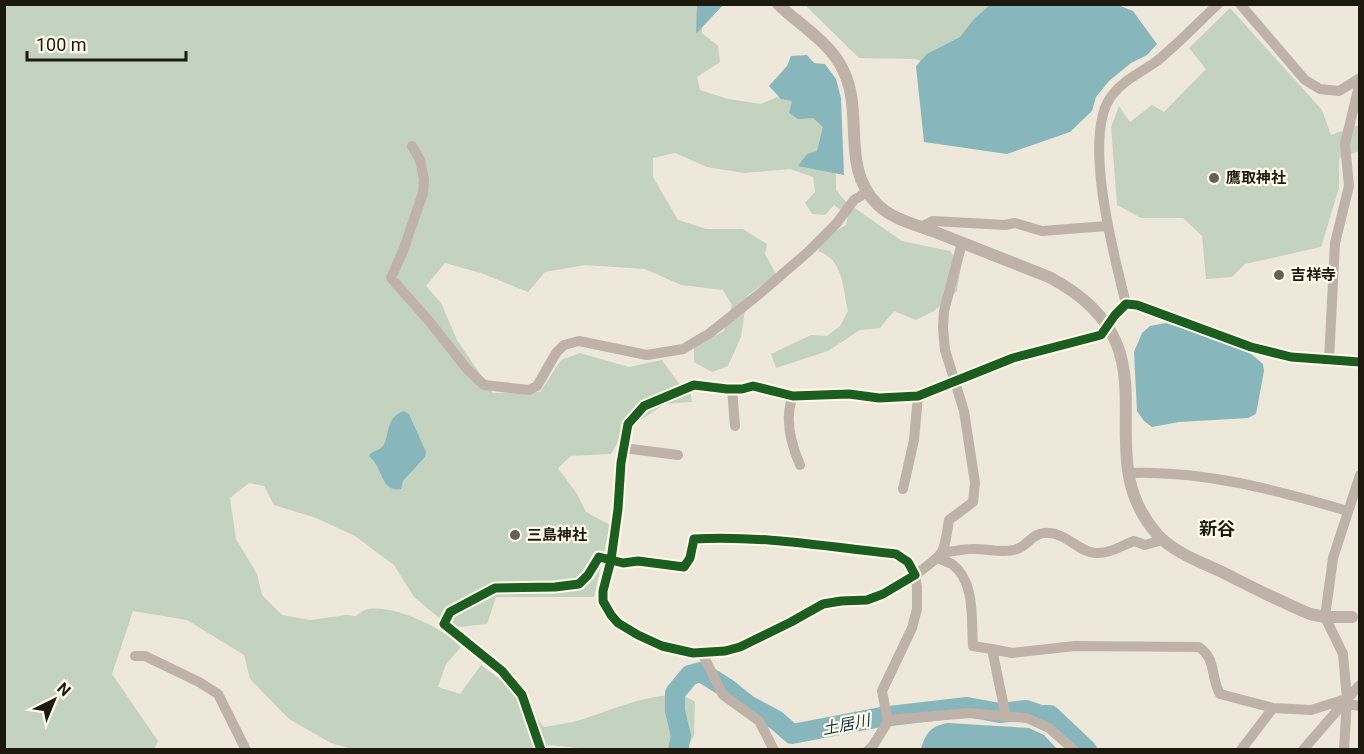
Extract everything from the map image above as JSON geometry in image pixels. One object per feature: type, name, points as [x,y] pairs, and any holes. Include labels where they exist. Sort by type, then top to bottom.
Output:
[{"type":"street","points":[[777,4],[828,47],[837,58],[851,94],[857,173],[867,192],[879,206],[921,227],[1050,277],[1070,288],[1098,313],[1107,325],[1116,342],[1126,374],[1128,473],[1137,506],[1162,540],[1183,553],[1295,608],[1325,617],[1352,617]]},
{"type":"street","points":[[1126,304],[1107,226],[1100,154],[1100,121],[1111,95],[1135,74],[1156,62],[1218,4]]},
{"type":"street","points":[[1240,4],[1305,80],[1320,89],[1339,90],[1359,78]]},
{"type":"street","points":[[1329,360],[1335,243],[1349,186],[1345,144],[1359,78]]},
{"type":"street","points":[[412,146],[420,160],[424,178],[423,193],[391,278],[467,369],[484,385],[529,390],[537,386],[556,353],[564,345],[579,341],[647,355],[682,349],[710,333],[758,296],[808,252],[836,224],[854,200],[867,192]]},
{"type":"street","points":[[921,227],[933,220],[1005,225],[1015,223],[1042,231],[1107,226]]},
{"type":"street","points":[[941,555],[950,520],[973,502],[975,483],[964,411],[945,350],[943,328],[944,311],[962,243]]},
{"type":"street","points":[[1126,304],[1137,305],[1251,347],[1291,357],[1359,362]]},
{"type":"street","points":[[1126,304],[1101,335],[1013,358],[918,396],[879,398],[849,394],[793,396],[753,386],[732,389],[694,386],[644,406],[628,424],[623,448],[611,560],[603,600],[618,623],[662,646],[680,652],[725,651],[740,647],[823,604],[867,600],[883,594],[941,555],[970,549],[1010,551],[1020,548],[1032,536],[1044,533],[1058,534],[1096,554],[1109,552],[1134,541],[1144,545],[1162,540]]},
{"type":"street","points":[[732,389],[735,426]]},
{"type":"street","points":[[793,396],[789,407],[789,420],[795,453],[800,465]]},
{"type":"street","points":[[903,489],[914,440],[918,396]]},
{"type":"street","points":[[623,448],[678,456]]},
{"type":"street","points":[[1128,473],[1159,472],[1213,479],[1275,490],[1348,511]]},
{"type":"street","points":[[1344,750],[1347,701],[1342,654],[1325,617],[1333,558],[1359,475]]},
{"type":"street","points":[[541,750],[522,695],[502,671],[444,624],[450,612],[495,588],[555,587],[579,584],[599,557],[623,563],[638,561],[684,567],[688,564],[694,539],[773,540],[896,554],[908,562],[915,574],[917,609],[912,628],[882,691],[888,721]]},
{"type":"street","points":[[941,555],[964,579],[970,596],[973,646],[1012,653],[1075,646],[1199,647],[1207,653],[1212,662],[1214,684],[1220,694],[1274,708],[1311,710],[1347,701],[1359,705]]},
{"type":"street","points":[[992,649],[1006,717]]},
{"type":"street","points":[[700,651],[723,695],[759,721],[774,750]]},
{"type":"street","points":[[135,656],[145,656],[200,682],[218,694],[246,750]]},
{"type":"street","points":[[1303,750],[1359,685]]},
{"type":"street","points":[[1241,750],[1274,708]]},
{"type":"street","points":[[868,750],[889,720],[969,713],[1027,718],[1049,728],[1074,750]]},
{"type":"green space","points":[[4,5],[702,5],[702,33],[718,46],[720,62],[697,77],[700,90],[728,99],[761,104],[782,95],[816,113],[829,126],[836,171],[836,190],[846,202],[902,241],[950,251],[961,265],[957,291],[934,311],[916,320],[894,311],[880,328],[860,330],[828,351],[776,368],[771,354],[811,335],[827,336],[840,326],[848,311],[843,284],[837,268],[827,255],[818,251],[824,238],[846,225],[848,216],[834,205],[825,215],[812,214],[805,203],[815,192],[813,177],[790,169],[744,173],[707,167],[675,153],[653,158],[653,177],[678,220],[707,229],[743,229],[767,244],[765,254],[776,274],[747,296],[741,337],[728,366],[712,372],[694,362],[694,347],[724,331],[732,305],[723,290],[681,285],[645,269],[585,265],[545,272],[528,292],[481,273],[445,263],[426,286],[441,303],[457,340],[493,393],[540,392],[561,360],[580,353],[629,367],[662,360],[679,384],[690,391],[692,402],[665,404],[625,430],[611,454],[571,456],[558,468],[577,494],[586,512],[610,525],[594,597],[496,597],[487,624],[458,627],[438,617],[414,597],[394,565],[355,536],[316,518],[274,505],[264,486],[249,483],[230,498],[236,539],[257,574],[262,595],[282,615],[310,620],[356,616],[367,609],[379,609],[418,619],[443,632],[461,647],[446,664],[438,687],[460,694],[481,665],[509,686],[544,727],[573,722],[653,697],[669,695],[684,697],[695,702],[694,735],[687,749],[599,750],[548,745],[543,750],[352,749],[331,743],[289,719],[250,679],[244,655],[187,620],[133,611],[112,674],[158,741],[155,748],[5,749]]},
{"type":"green space","points":[[805,5],[1009,5],[938,69],[916,59],[859,58]]},
{"type":"green space","points":[[1230,8],[1322,110],[1331,135],[1359,125],[1359,151],[1339,159],[1339,188],[1321,247],[1245,264],[1232,277],[1206,279],[1202,236],[1183,218],[1141,218],[1117,205],[1111,127],[1119,106],[1130,122],[1152,105],[1164,112],[1206,69],[1189,48]]},
{"type":"water","points":[[697,5],[723,5],[696,34]]},
{"type":"water","points":[[990,5],[1118,5],[1133,11],[1157,44],[1147,55],[1131,63],[1109,81],[1096,97],[1092,111],[1070,132],[1007,154],[924,142],[916,66],[927,54],[960,37],[974,19]]},
{"type":"water","points":[[807,55],[814,63],[825,64],[836,79],[841,98],[844,175],[798,166],[807,154],[817,151],[823,127],[813,118],[798,119],[789,113],[792,101],[781,99],[769,86],[787,66],[791,56]]},
{"type":"water","points":[[1166,323],[1243,347],[1263,364],[1264,371],[1256,414],[1248,418],[1179,422],[1152,427],[1144,421],[1137,411],[1134,352],[1142,333],[1150,326]]},
{"type":"water","points":[[404,411],[409,414],[426,452],[425,457],[403,481],[401,489],[396,489],[388,486],[369,456],[381,448],[393,419]]},
{"type":"water","points":[[948,723],[1029,728],[1044,735],[1057,749],[921,749],[933,728]]},
{"type":"waterway","name":"土居川","points":[[678,750],[681,736],[675,711],[675,693],[690,675],[701,672],[748,705],[776,720],[792,734],[881,717],[967,707],[1000,713],[1026,710],[1040,715],[1050,715],[1087,750]]},
{"type":"cycle path","points":[[541,750],[522,695],[502,671],[444,624],[450,612],[495,588],[555,587],[579,584],[588,575],[599,557],[611,560],[603,591],[603,601],[618,623],[662,646],[693,653],[725,651],[740,647],[823,604],[867,600],[883,594],[915,575],[908,562],[896,554],[795,542],[744,539],[694,539],[690,558],[684,567],[638,561],[623,563],[611,560],[621,463],[628,424],[644,406],[694,385],[727,389],[753,386],[793,396],[849,394],[879,398],[918,396],[1013,358],[1101,335],[1126,304],[1137,305],[1251,347],[1291,357],[1360,362]]},
{"type":"place","name":"鷹取神社","points":[[1214,178]]},
{"type":"place","name":"吉祥寺","points":[[1279,275]]},
{"type":"place","name":"三島神社","points":[[515,535]]},
{"type":"district","name":"新谷","points":[[1217,529]]}]
